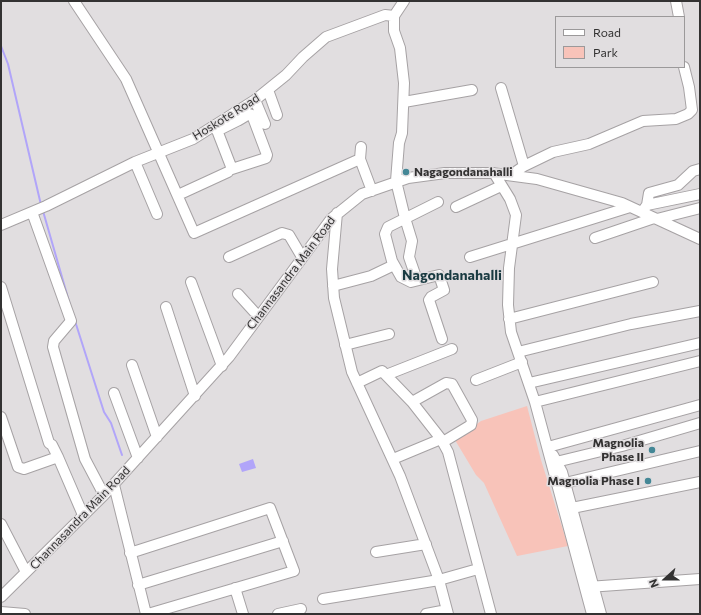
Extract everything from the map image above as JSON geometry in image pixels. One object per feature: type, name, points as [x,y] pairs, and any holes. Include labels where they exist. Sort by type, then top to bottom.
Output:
[{"type":"street","points":[[74,1],[126,79],[161,155],[194,233],[360,159]]},
{"type":"street","points":[[404,1],[394,16],[394,31],[400,48],[404,83],[404,102],[396,181],[404,218],[412,242],[409,259],[417,280]]},
{"type":"street","points":[[676,1],[679,16]]},
{"type":"street","name":"Hoskote Road","points":[[1,225],[32,212],[135,162],[161,155],[216,128],[237,116],[326,37],[385,15],[394,16]]},
{"type":"street","points":[[511,175],[524,166],[553,152],[589,144],[643,121],[676,119],[688,114],[692,110],[695,98],[684,68]]},
{"type":"street","points":[[501,88],[524,166]]},
{"type":"street","points":[[268,90],[277,115]]},
{"type":"street","points":[[404,102],[472,90]]},
{"type":"street","points":[[255,100],[265,124]]},
{"type":"street","points":[[216,128],[232,169],[266,158],[267,155],[252,115],[237,116]]},
{"type":"street","points":[[161,155],[208,137]]},
{"type":"street","points":[[361,147],[360,159],[372,191]]},
{"type":"street","points":[[135,162],[157,214]]},
{"type":"street","points":[[644,209],[649,193],[678,185],[693,171],[700,169]]},
{"type":"street","points":[[178,195],[228,172]]},
{"type":"street","name":"Channasandra Main Road","points":[[1,597],[114,485],[222,366],[302,257],[337,213],[362,194],[396,181],[445,173],[494,173],[537,178],[644,209],[655,218],[700,239]]},
{"type":"street","points":[[494,173],[510,199],[516,215],[509,268],[508,305],[511,332],[535,402],[554,474],[589,587],[601,614]]},
{"type":"street","points":[[456,207],[501,186]]},
{"type":"street","points":[[644,209],[700,194]]},
{"type":"street","points":[[438,202],[404,218],[386,230],[388,246],[394,266],[401,277],[406,281],[439,275],[444,290],[431,296],[429,300],[442,339]]},
{"type":"street","points":[[470,257],[630,206]]},
{"type":"street","points":[[595,238],[655,218],[700,208]]},
{"type":"street","points":[[32,212],[71,321],[54,341],[53,347],[85,459],[104,495]]},
{"type":"street","points":[[337,213],[332,269],[334,298],[352,372],[393,459],[439,580],[447,612],[426,614]]},
{"type":"street","points":[[229,257],[282,233],[289,235],[302,257]]},
{"type":"street","points":[[333,286],[371,276],[394,266]]},
{"type":"street","points":[[191,282],[222,366]]},
{"type":"street","points":[[510,319],[653,282]]},
{"type":"street","points":[[1,287],[50,443],[58,457],[84,515]]},
{"type":"street","points":[[238,294],[258,316]]},
{"type":"street","points":[[166,307],[195,396]]},
{"type":"street","points":[[518,352],[631,324],[700,311]]},
{"type":"street","points":[[345,345],[389,334]]},
{"type":"street","points":[[529,383],[700,343]]},
{"type":"street","points":[[386,375],[452,349]]},
{"type":"street","points":[[535,402],[700,361]]},
{"type":"street","points":[[476,380],[522,362]]},
{"type":"street","points":[[132,365],[157,437]]},
{"type":"street","points":[[357,384],[382,371],[412,402],[442,441],[448,452],[491,614]]},
{"type":"street","points":[[393,459],[442,441],[471,425],[472,420],[452,384],[446,383],[412,402]]},
{"type":"street","points":[[114,393],[138,458]]},
{"type":"street","points":[[548,447],[700,405]]},
{"type":"street","points":[[1,416],[18,467],[24,469],[58,457]]},
{"type":"street","points":[[556,462],[700,423]]},
{"type":"street","points":[[548,447],[565,484],[572,508],[589,587],[592,614]]},
{"type":"street","points":[[565,484],[700,450]]},
{"type":"street","points":[[565,484],[700,455]]},
{"type":"street","points":[[572,508],[700,482]]},
{"type":"street","points":[[114,485],[130,553],[138,585],[147,614],[294,571],[270,508],[130,553]]},
{"type":"street","points":[[1,524],[26,572]]},
{"type":"street","points":[[138,585],[283,541]]},
{"type":"street","points":[[376,552],[426,544]]},
{"type":"street","points":[[323,599],[439,580],[478,569]]},
{"type":"street","points":[[589,587],[700,580]]},
{"type":"street","points":[[235,588],[243,614]]},
{"type":"street","points":[[278,614],[301,609]]},
{"type":"street","points":[[1,612],[24,614]]},
{"type":"green space","points":[[527,406],[541,460],[568,546],[517,556],[484,483],[476,475],[455,440],[481,421]]},
{"type":"shaded area","points":[[253,459],[256,468],[242,472],[239,464]]},
{"type":"waterway","points":[[1,46],[8,64],[41,205]]},
{"type":"waterway","points":[[43,211],[70,305]]},
{"type":"waterway","points":[[75,321],[104,412],[111,423],[122,455]]},
{"type":"place","name":"Nagagondanahalli","points":[[406,172]]},
{"type":"place","name":"Magnolia Phase II","points":[[652,450]]},
{"type":"place","name":"Magnolia Phase I","points":[[648,481]]},
{"type":"district","name":"Nagondanahalli","points":[[452,275]]}]
